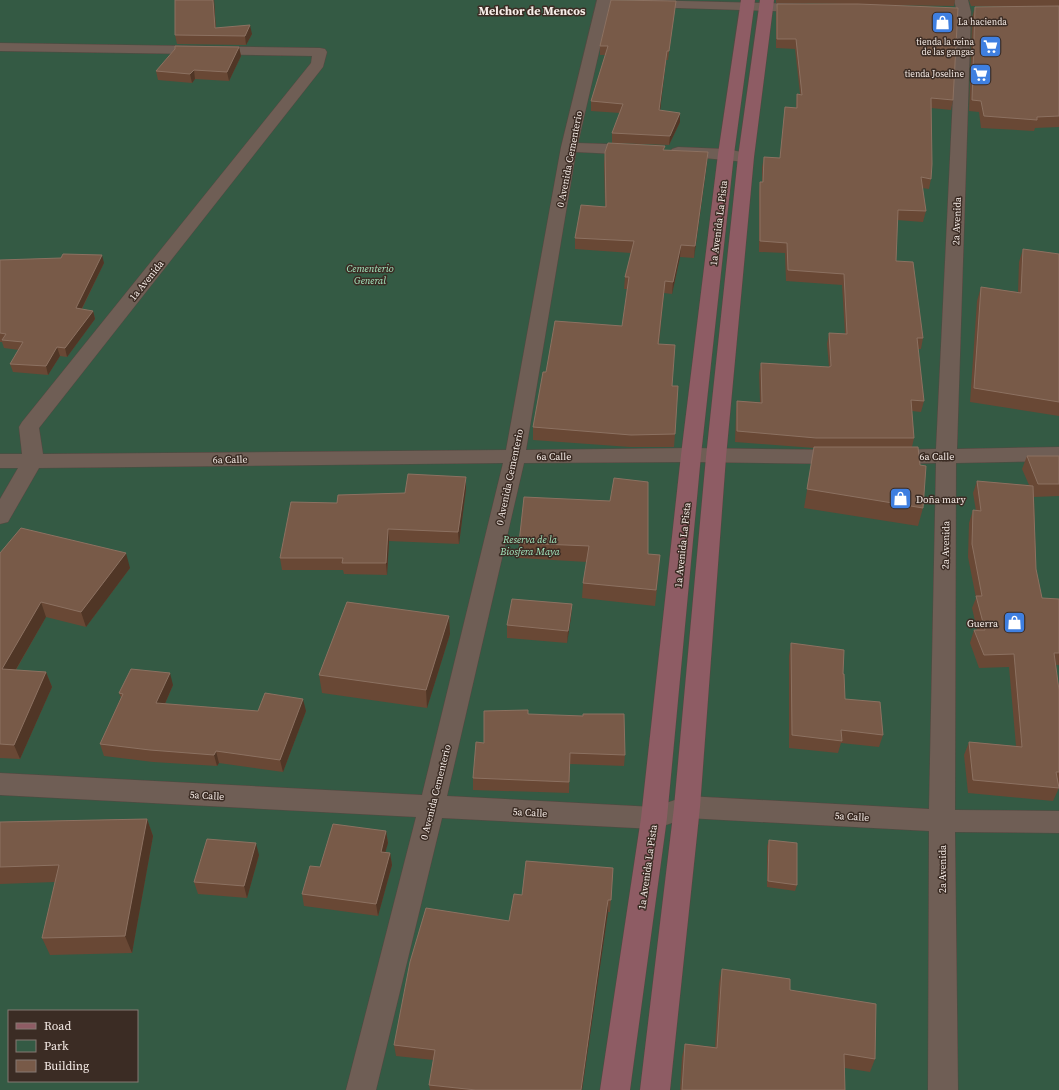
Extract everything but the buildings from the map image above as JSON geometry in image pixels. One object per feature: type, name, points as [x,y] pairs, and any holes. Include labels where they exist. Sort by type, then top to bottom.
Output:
[{"type":"street","name":"0 Avenida Cementerio","points":[[361,1090],[432,807],[515,456],[569,147],[610,1]]},
{"type":"street","points":[[636,3],[757,4],[819,8]]},
{"type":"street","name":"1a Avenida La Pista","points":[[615,1090],[654,818],[690,455],[736,155],[757,4]]},
{"type":"street","name":"2a Avenida","points":[[943,1090],[942,821],[946,457],[964,9]]},
{"type":"street","name":"1a Avenida","points":[[0,47],[320,52],[318,64],[29,427],[33,460]]},
{"type":"street","points":[[569,147],[736,155]]},
{"type":"street","name":"1a Avenida La Pista","points":[[655,1090],[687,807],[716,457],[736,155]]},
{"type":"street","name":"6a Calle","points":[[0,461],[690,455],[716,457],[946,457],[1059,454]]},
{"type":"street","points":[[0,517],[33,460]]},
{"type":"street","name":"5a Calle","points":[[0,784],[654,818],[687,807],[942,821],[1059,822]]},
{"type":"green space","name":"Reserva de la Biosfera Maya","points":[[0,0],[1059,0],[1059,1090],[0,1090]]},
{"type":"place","name":"La hacienda","points":[[943,22]]},
{"type":"place","name":"tienda la reina de las gangas","points":[[990,47]]},
{"type":"place","name":"tienda Joseline","points":[[980,74]]},
{"type":"place","name":"Doña mary","points":[[900,499]]},
{"type":"place","name":"Guerra","points":[[1014,623]]},
{"type":"district","name":"Melchor de Mencos","points":[[532,11]]},
{"type":"park label","name":"Cementerio General","points":[[370,274]]}]
